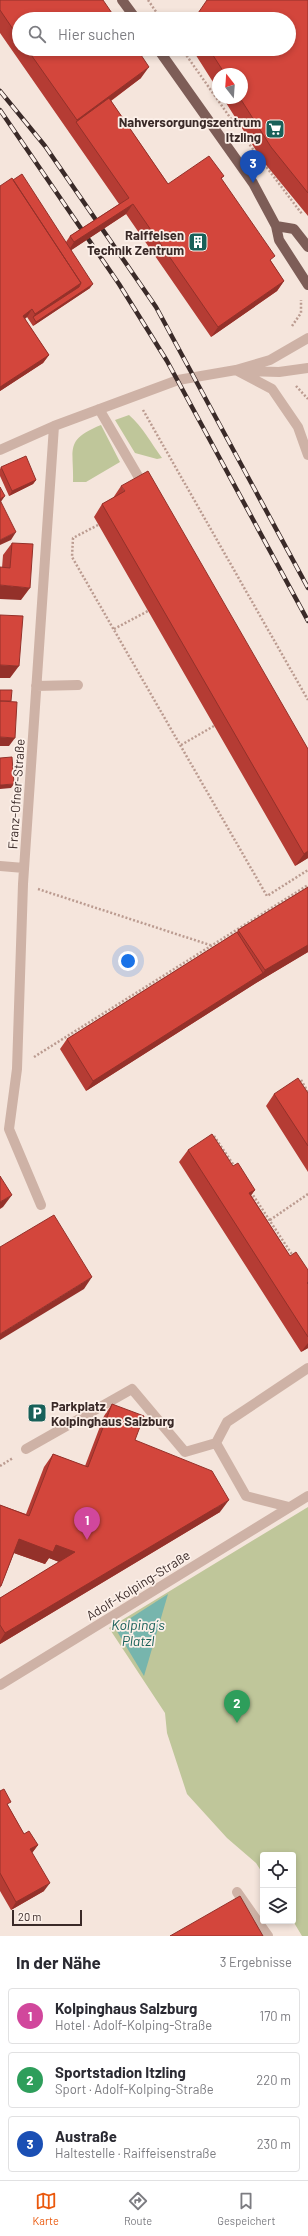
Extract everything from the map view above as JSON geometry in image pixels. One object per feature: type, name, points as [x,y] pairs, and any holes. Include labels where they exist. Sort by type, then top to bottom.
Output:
[{"type":"main road","points":[[122,0],[131,12]]},
{"type":"main road","points":[[163,56],[253,184],[276,226],[279,240],[308,285]]},
{"type":"main road","points":[[276,226],[294,229],[308,247]]},
{"type":"street","points":[[0,450],[54,426],[194,376],[236,370],[270,360],[308,338]]},
{"type":"street","points":[[236,370],[279,372],[308,368]]},
{"type":"street","points":[[236,370],[272,389],[298,427],[308,455]]},
{"type":"street","points":[[99,409],[150,495]]},
{"type":"street","name":"Franz-Ofner-Straße","points":[[41,1205],[9,1129],[17,1069],[23,884],[54,426]]},
{"type":"street","points":[[36,686],[78,685]]},
{"type":"street","points":[[0,866],[24,868]]},
{"type":"street","points":[[26,1449],[132,1389],[185,1452],[216,1443],[227,1422],[308,1368]]},
{"type":"street","points":[[216,1443],[246,1496],[289,1507]]},
{"type":"street","name":"Adolf-Kolping-Straße","points":[[0,1685],[308,1496]]},
{"type":"street","points":[[237,1892],[268,1936]]},
{"type":"path","points":[[148,0],[157,12]]},
{"type":"path","points":[[187,56],[240,132],[304,216]]},
{"type":"path","points":[[135,396],[308,700]]},
{"type":"path","points":[[98,525],[73,538],[72,557],[267,896],[308,870]]},
{"type":"path","points":[[114,629],[148,611]]},
{"type":"path","points":[[181,745],[214,726]]},
{"type":"path","points":[[23,884],[213,946]]},
{"type":"path","points":[[17,1069],[308,885]]},
{"type":"path","points":[[301,1080],[308,1092]]},
{"type":"path","points":[[214,1136],[236,1168]]},
{"type":"path","points":[[248,1188],[295,1260]]},
{"type":"path","points":[[270,1220],[308,1194]]},
{"type":"green space","points":[[129,415],[143,430],[162,458],[157,459],[135,453],[115,420]]},
{"type":"green space","points":[[101,425],[120,462],[86,482],[73,482],[73,453],[76,441],[89,430]]},
{"type":"green space","points":[[308,1507],[308,1936],[302,1936],[295,1924],[296,1852],[260,1852],[260,1869],[256,1863],[227,1838],[187,1794],[167,1733],[165,1713],[109,1628]]},
{"type":"water","name":"Kolping´s Platzl","points":[[168,1594],[144,1676],[115,1628]]},
{"type":"building","points":[[0,0],[103,0],[111,12],[12,12],[12,28],[0,10]]},
{"type":"building","name":"Nahversorgungszentrum Itzling","points":[[207,0],[308,0],[308,193],[271,147],[244,104],[248,104],[248,68],[221,68],[213,56],[296,56],[296,12],[199,12]]},
{"type":"building","points":[[32,56],[142,56],[149,67],[77,120]]},
{"type":"building","name":"Raiffeisen Technik Zentrum","points":[[109,98],[168,184],[209,156],[224,176],[221,178],[275,256],[270,260],[284,281],[218,327],[133,204],[74,242],[70,236],[129,198],[76,122]]},
{"type":"building","points":[[22,174],[93,284],[36,322],[33,317],[79,287],[81,283],[13,180]]},
{"type":"building","points":[[12,178],[81,283],[35,314],[32,309],[23,316],[49,355],[0,387],[0,186]]},
{"type":"building","points":[[26,456],[36,480],[12,491],[1,467]]},
{"type":"building","points":[[148,471],[308,749],[308,851],[304,854],[102,504],[125,491],[121,486]]},
{"type":"building","points":[[0,487],[5,496],[0,499]]},
{"type":"building","points":[[0,500],[16,532],[0,540]]},
{"type":"building","points":[[12,543],[33,544],[30,588],[0,585],[0,567],[10,568]]},
{"type":"building","points":[[0,615],[23,616],[19,666],[0,665]]},
{"type":"building","points":[[0,690],[12,690],[11,701],[0,701]]},
{"type":"building","points":[[0,701],[17,702],[15,738],[0,737]]},
{"type":"building","points":[[12,757],[14,784],[0,785],[0,758]]},
{"type":"building","points":[[308,887],[308,945],[265,970],[238,930]]},
{"type":"building","points":[[237,932],[263,973],[93,1081],[67,1039]]},
{"type":"building","points":[[298,1078],[308,1093],[308,1146],[274,1094]]},
{"type":"building","points":[[212,1134],[233,1166],[238,1163],[255,1190],[249,1193],[290,1256],[296,1252],[308,1270],[308,1337],[188,1150]]},
{"type":"building","points":[[0,1176],[12,1195],[0,1202]]},
{"type":"building","points":[[54,1215],[92,1277],[0,1334],[0,1247]]},
{"type":"building","points":[[112,1404],[144,1416],[135,1440],[212,1471],[229,1500],[5,1633],[0,1625],[0,1598],[75,1552],[56,1545],[53,1552],[19,1539],[0,1586],[0,1505],[29,1516],[53,1454],[88,1467]]},
{"type":"building","points":[[4,1789],[11,1802],[7,1804],[24,1834],[29,1831],[38,1845],[30,1849],[50,1883],[16,1902],[0,1873],[0,1791]]},
{"type":"building","points":[[240,1896],[263,1936],[170,1936]]},
{"type":"railway","points":[[0,91],[45,146],[156,307],[308,588]]},
{"type":"railway","points":[[0,110],[119,284],[167,361],[308,621]]},
{"type":"place","name":"Nahversorgungszentrum Itzling","points":[[275,129]]},
{"type":"place","name":"Austraße","points":[[253,183]]},
{"type":"place","name":"Raiffeisen Technik Zentrum","points":[[198,242]]},
{"type":"place","name":"Parkplatz Kolpinghaus Salzburg","points":[[37,1413]]},
{"type":"place","name":"Kolpinghaus Salzburg","points":[[87,1540]]},
{"type":"place","name":"Sportstadion Itzling","points":[[237,1723]]}]
